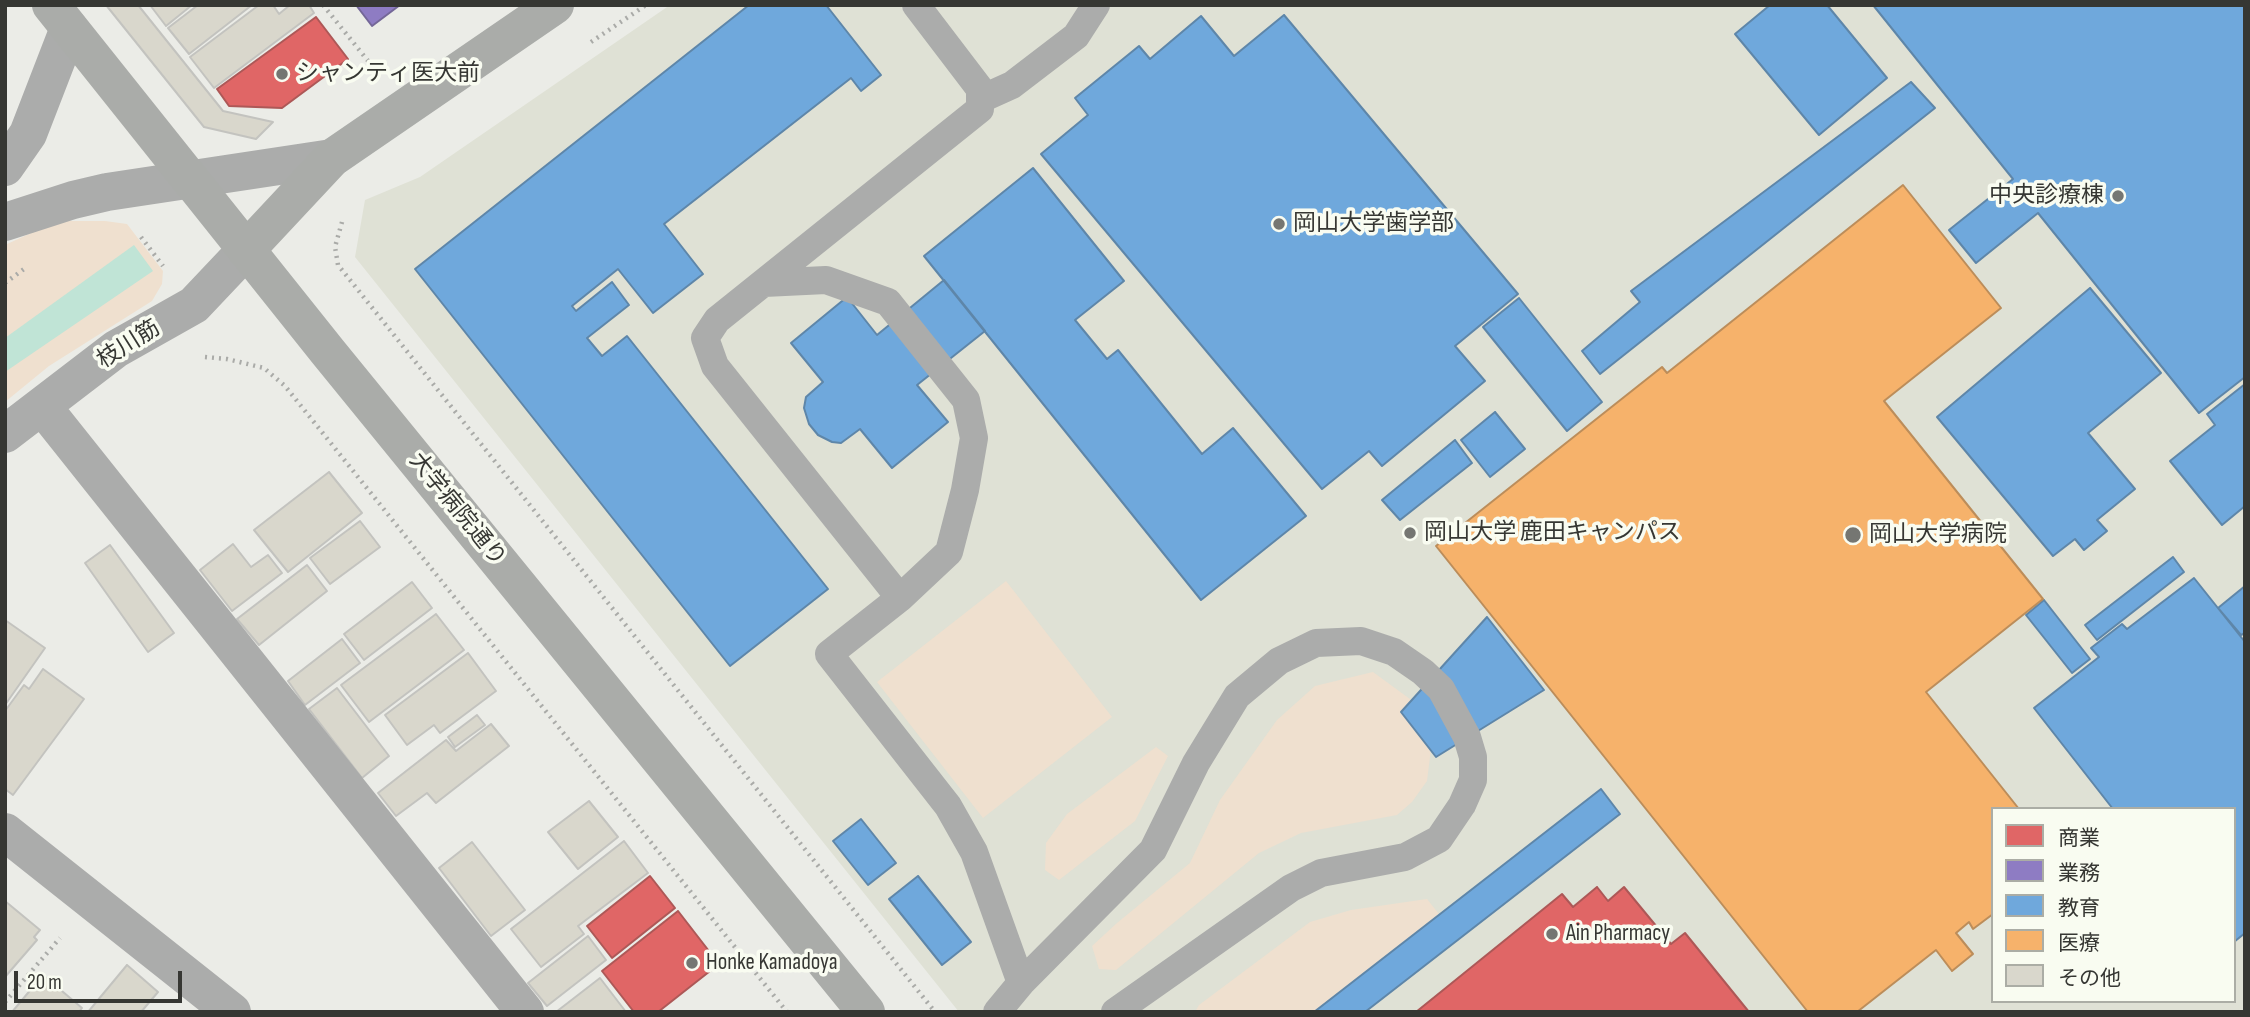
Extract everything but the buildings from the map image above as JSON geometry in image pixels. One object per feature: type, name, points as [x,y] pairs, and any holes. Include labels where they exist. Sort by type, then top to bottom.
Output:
[{"type":"street","points":[[246,250],[332,158],[555,5]]},
{"type":"street","points":[[5,167],[27,134],[60,17]]},
{"type":"street","name":"大学病院通り","points":[[60,17],[246,250],[866,1012]]},
{"type":"street","points":[[5,222],[73,200],[332,158]]},
{"type":"street","name":"枝川筋","points":[[5,434],[117,349],[194,305],[246,250]]},
{"type":"street","points":[[42,406],[525,1012]]},
{"type":"street","points":[[5,831],[232,1012]]},
{"type":"lane","points":[[900,598],[715,366],[705,338],[717,320],[980,109],[980,89],[916,5]]},
{"type":"lane","points":[[981,99],[1012,85],[1076,36],[1096,5]]},
{"type":"lane","points":[[764,283],[826,279],[888,302],[967,400],[974,438],[965,490],[949,552],[900,598],[829,654],[948,806],[974,852],[1021,983]]},
{"type":"lane","points":[[997,1012],[1021,983],[1153,850],[1196,763],[1237,696],[1279,661],[1316,642],[1361,641],[1394,652],[1423,672],[1441,690],[1467,737],[1473,757],[1473,780],[1462,805],[1439,839],[1405,857],[1321,873],[1301,883],[1115,1012]]},
{"type":"path","points":[[323,5],[373,67]]},
{"type":"path","points":[[589,43],[646,5]]},
{"type":"path","points":[[343,220],[335,247],[338,265],[935,1012]]},
{"type":"path","points":[[139,234],[171,276]]},
{"type":"path","points":[[199,357],[226,359],[264,368],[285,386],[787,1012]]},
{"type":"path","points":[[5,1002],[92,900]]},
{"type":"shaded area","name":"岡山大学 鹿田キャンパス","points":[[670,5],[2245,5],[2245,1012],[959,1012],[355,257],[365,200],[420,177]]},
{"type":"shaded area","points":[[57,221],[127,224],[163,271],[162,284],[152,301],[49,366],[5,402],[5,245]]},
{"type":"shaded area","points":[[134,245],[153,271],[5,372],[5,338]]},
{"type":"shaded area","points":[[1006,581],[1112,717],[983,818],[877,682]]},
{"type":"shaded area","points":[[1373,672],[1425,710],[1432,741],[1427,781],[1412,802],[1397,815],[1301,833],[1259,853],[1116,970],[1099,969],[1092,946],[1190,863],[1220,800],[1277,720],[1315,686]]},
{"type":"shaded area","points":[[1156,747],[1168,756],[1135,821],[1059,880],[1045,870],[1046,843],[1067,814]]},
{"type":"shaded area","points":[[1427,899],[1439,914],[1314,1012],[1195,1012],[1199,1005],[1310,922],[1351,910]]},
{"type":"place","name":"シャンティ医大前","points":[[282,74]]},
{"type":"place","name":"中央診療棟","points":[[2118,196]]},
{"type":"place","name":"岡山大学歯学部","points":[[1279,224]]},
{"type":"place","name":"岡山大学 鹿田キャンパス","points":[[1410,533]]},
{"type":"place","name":"岡山大学病院","points":[[1853,535]]},
{"type":"place","name":"Ain Pharmacy","points":[[1552,934]]},
{"type":"place","name":"Honke Kamadoya","points":[[692,963]]}]
